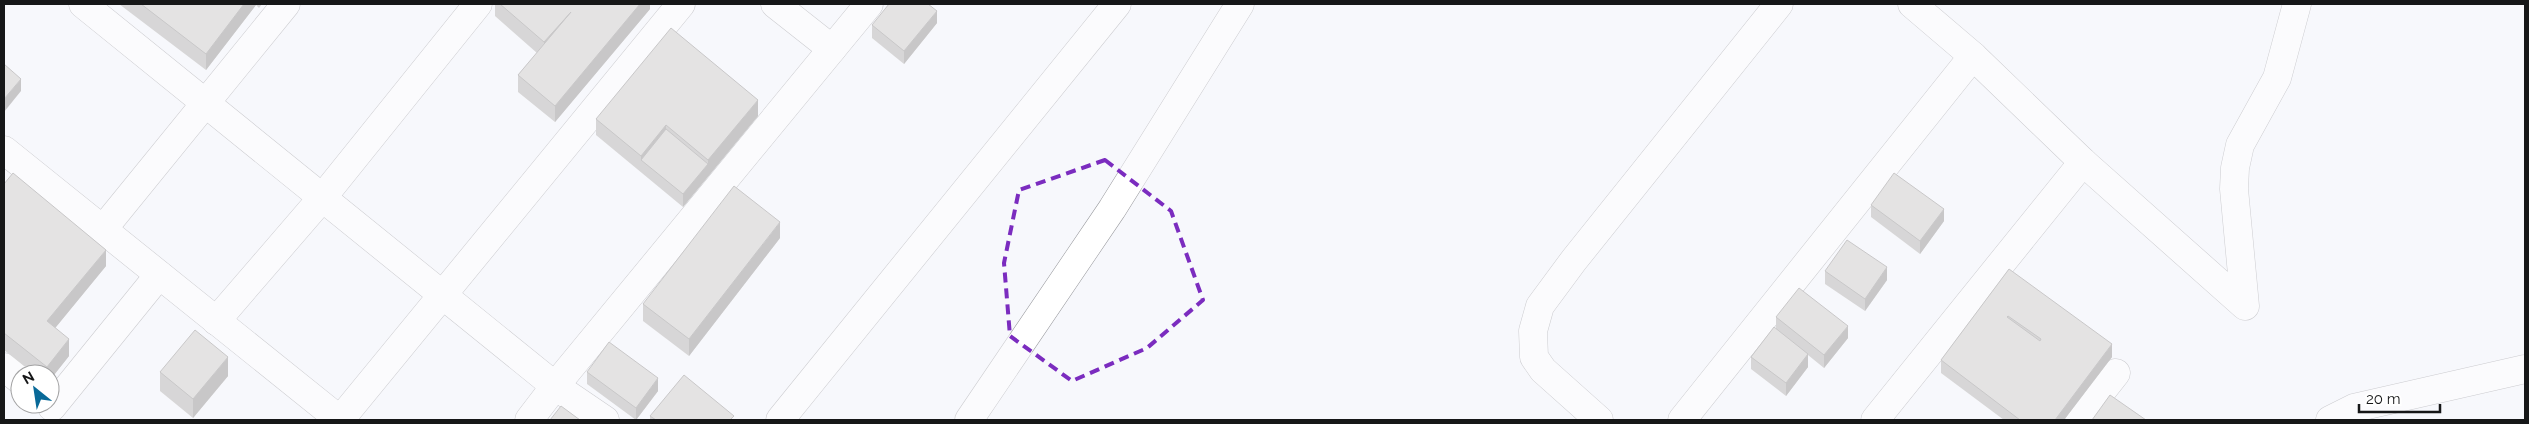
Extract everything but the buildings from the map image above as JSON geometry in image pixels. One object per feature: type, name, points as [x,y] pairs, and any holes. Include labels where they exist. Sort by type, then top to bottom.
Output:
[{"type":"street","points":[[83,4],[555,386],[605,420]]},
{"type":"street","points":[[103,229],[286,4]]},
{"type":"street","points":[[216,320],[322,198],[478,4]]},
{"type":"street","points":[[4,150],[340,420],[681,4]]},
{"type":"street","points":[[776,4],[832,49]]},
{"type":"street","points":[[530,420],[555,386],[869,4]]},
{"type":"street","points":[[780,420],[1117,4]]},
{"type":"street","points":[[969,420],[1112,209],[1240,4]]},
{"type":"street","points":[[1599,420],[1543,370],[1534,357],[1533,331],[1540,306],[1574,260],[1779,4]]},
{"type":"street","points":[[1912,4],[1973,56],[2083,162],[2245,306],[2234,189],[2235,168],[2240,145],[2277,78],[2296,4]]},
{"type":"street","points":[[1682,420],[1973,56]]},
{"type":"street","points":[[1875,420],[2083,162]]},
{"type":"street","points":[[60,405],[159,275]]},
{"type":"street","points":[[2330,420],[2354,408],[2525,369]]},
{"type":"street","points":[[2078,420],[2116,374]]},
{"type":"highlighted area","points":[[1105,160],[1171,211],[1203,300],[1147,348],[1072,381],[1010,336],[1004,263],[1019,190]]}]
